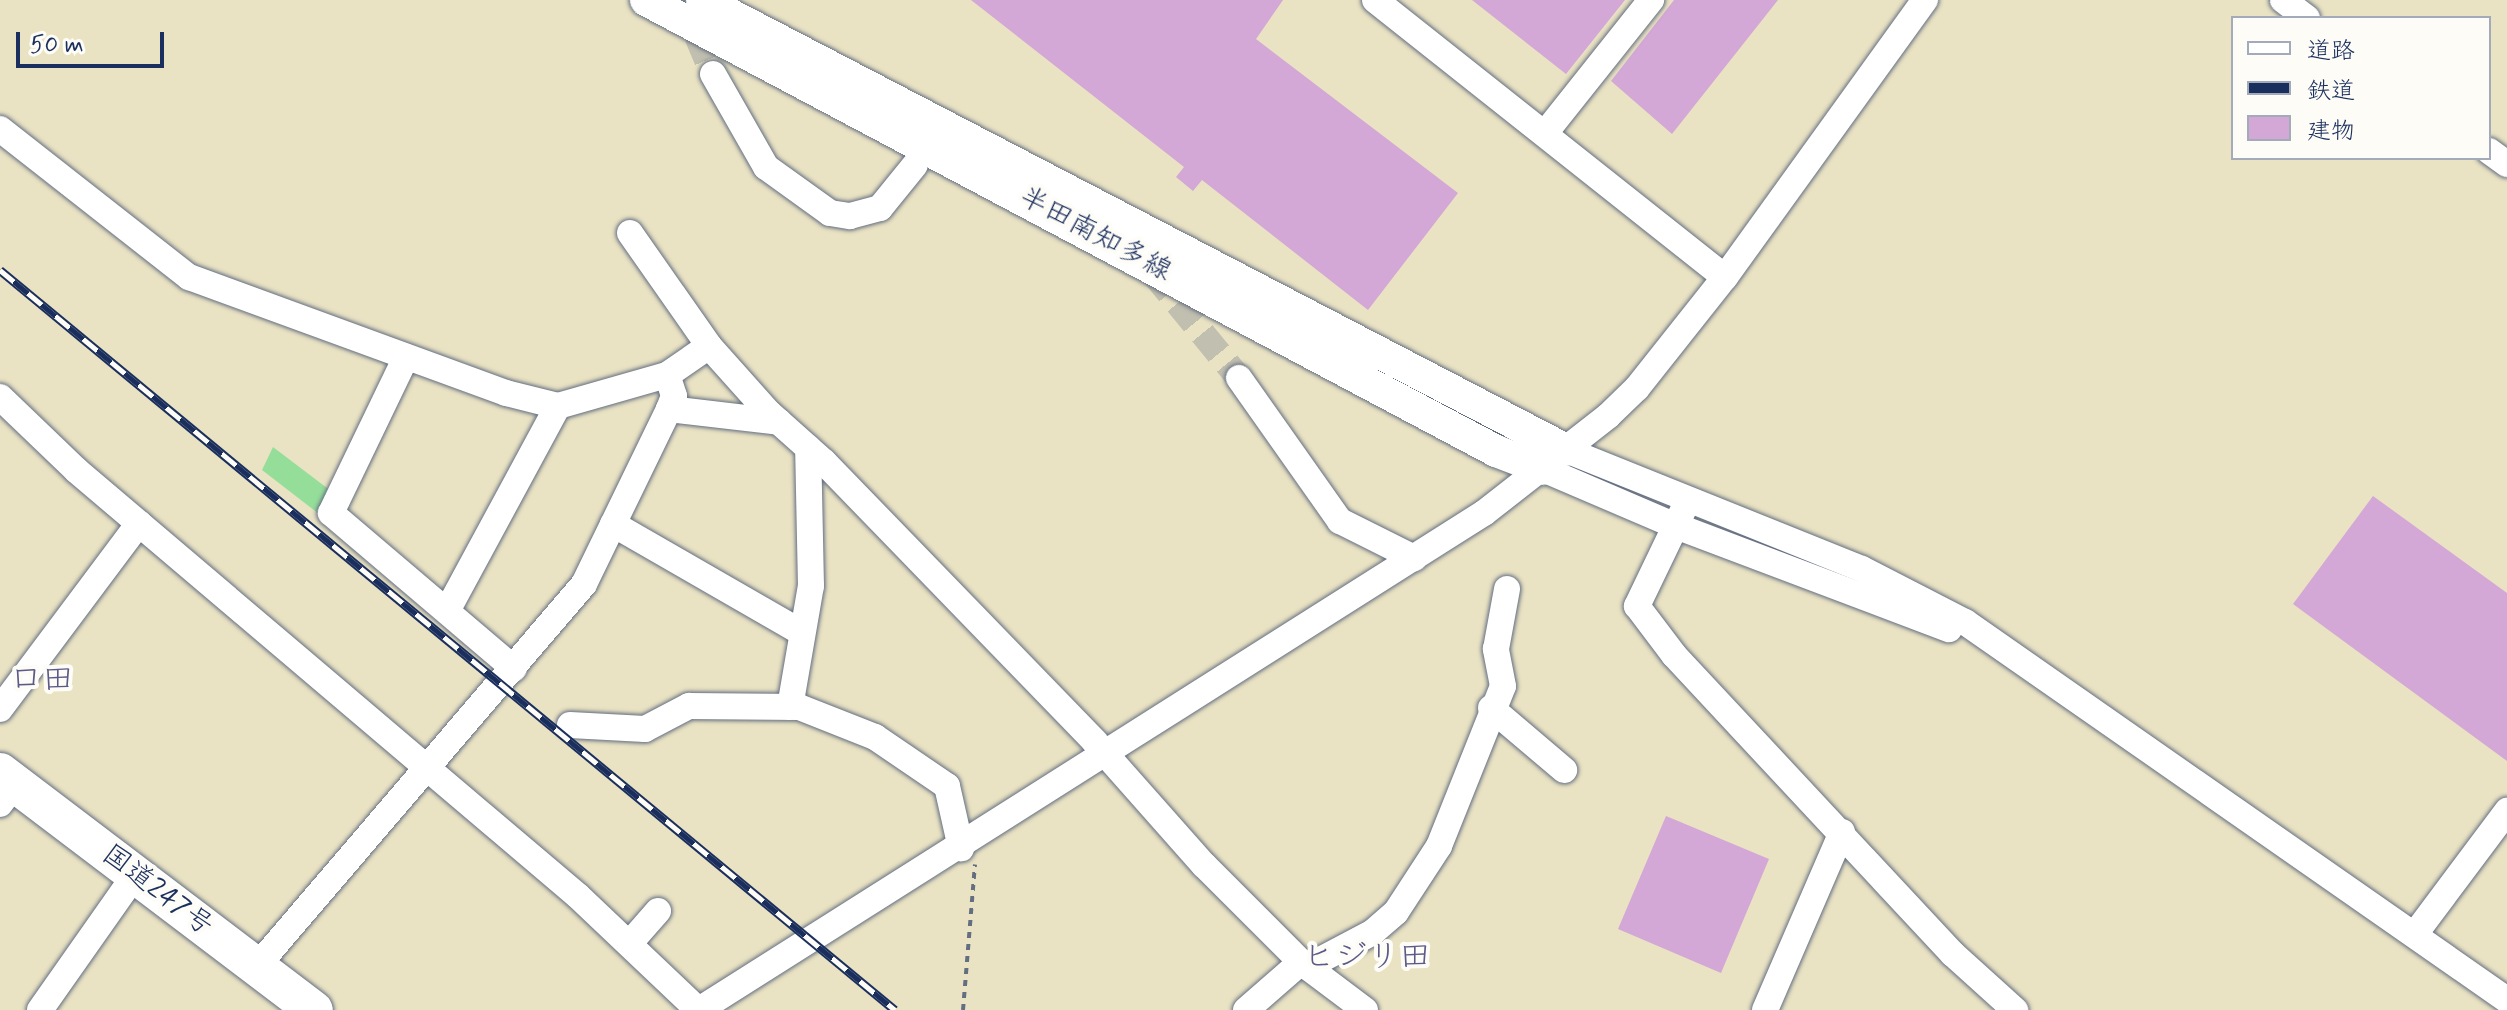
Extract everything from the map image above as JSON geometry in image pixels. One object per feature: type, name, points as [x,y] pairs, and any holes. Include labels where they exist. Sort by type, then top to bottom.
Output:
[{"type":"highway","name":"国道247号","points":[[5,787],[135,875],[258,965],[313,1010]]},
{"type":"main road","name":"半田南知多線","points":[[646,0],[1496,451],[1554,459]]},
{"type":"main road","name":"半田南知多線","points":[[702,0],[1554,459]]},
{"type":"street","points":[[1375,0],[1546,132],[1725,277]]},
{"type":"street","points":[[1546,132],[1651,0]]},
{"type":"street","points":[[0,397],[139,523],[430,766],[699,1010],[968,855],[1106,757],[1414,558],[1554,459],[1637,388],[1725,277],[1925,0]]},
{"type":"street","points":[[2283,0],[2304,16]]},
{"type":"street","points":[[713,74],[766,167],[830,213],[850,216],[880,208],[915,165]]},
{"type":"street","points":[[0,129],[189,277],[406,357],[558,406],[667,375],[709,346]]},
{"type":"street","points":[[630,233],[709,346],[779,422],[808,448],[1304,964],[1365,1010]]},
{"type":"street","points":[[406,357],[331,513],[514,669]]},
{"type":"street","points":[[258,965],[584,584],[669,409],[674,396],[667,375]]},
{"type":"street","points":[[1239,378],[1340,521],[1414,558]]},
{"type":"street","points":[[447,611],[558,406]]},
{"type":"street","points":[[669,409],[779,422]]},
{"type":"street","points":[[790,707],[811,586],[808,448]]},
{"type":"street","points":[[1554,459],[1688,500],[1862,569],[1965,622],[2507,1000]]},
{"type":"street","points":[[1554,459],[1676,526],[1959,633],[2081,701]]},
{"type":"street","points":[[1688,500],[1637,606],[1674,655],[1953,954],[2015,1010]]},
{"type":"street","points":[[0,709],[139,523]]},
{"type":"street","points":[[613,524],[801,632]]},
{"type":"street","points":[[1246,1010],[1304,964],[1373,932],[1415,887],[1458,806],[1491,708],[1503,686],[1496,649],[1507,589]]},
{"type":"street","points":[[570,725],[645,729],[689,706],[790,707],[875,737],[923,765],[953,797],[968,855]]},
{"type":"street","points":[[1491,708],[1564,770]]},
{"type":"street","points":[[2415,934],[2507,811]]},
{"type":"street","points":[[1767,1009],[1842,832]]},
{"type":"street","points":[[40,1010],[135,875]]},
{"type":"street","points":[[629,944],[658,911]]},
{"type":"path","points":[[963,1010],[968,855]]},
{"type":"green space","points":[[273,447],[331,491],[319,514],[262,470]]},
{"type":"building","points":[[971,0],[1283,0],[1256,39],[1458,193],[1368,310],[1202,180],[1193,191],[1176,177],[1184,167]]},
{"type":"building","points":[[1472,0],[1625,0],[1566,74]]},
{"type":"building","points":[[1674,0],[1778,0],[1672,134],[1611,81]]},
{"type":"building","points":[[2373,496],[2507,593],[2507,761],[2293,604]]},
{"type":"building","points":[[1666,816],[1769,859],[1721,973],[1618,929]]},
{"type":"tunnel","points":[[682,0],[713,74]]},
{"type":"tunnel","points":[[1153,273],[1239,378]]},
{"type":"railway","points":[[0,270],[895,1010]]},
{"type":"district","name":"口田","points":[[42,680]]},
{"type":"district","name":"ヒジリ田","points":[[1367,957]]}]
